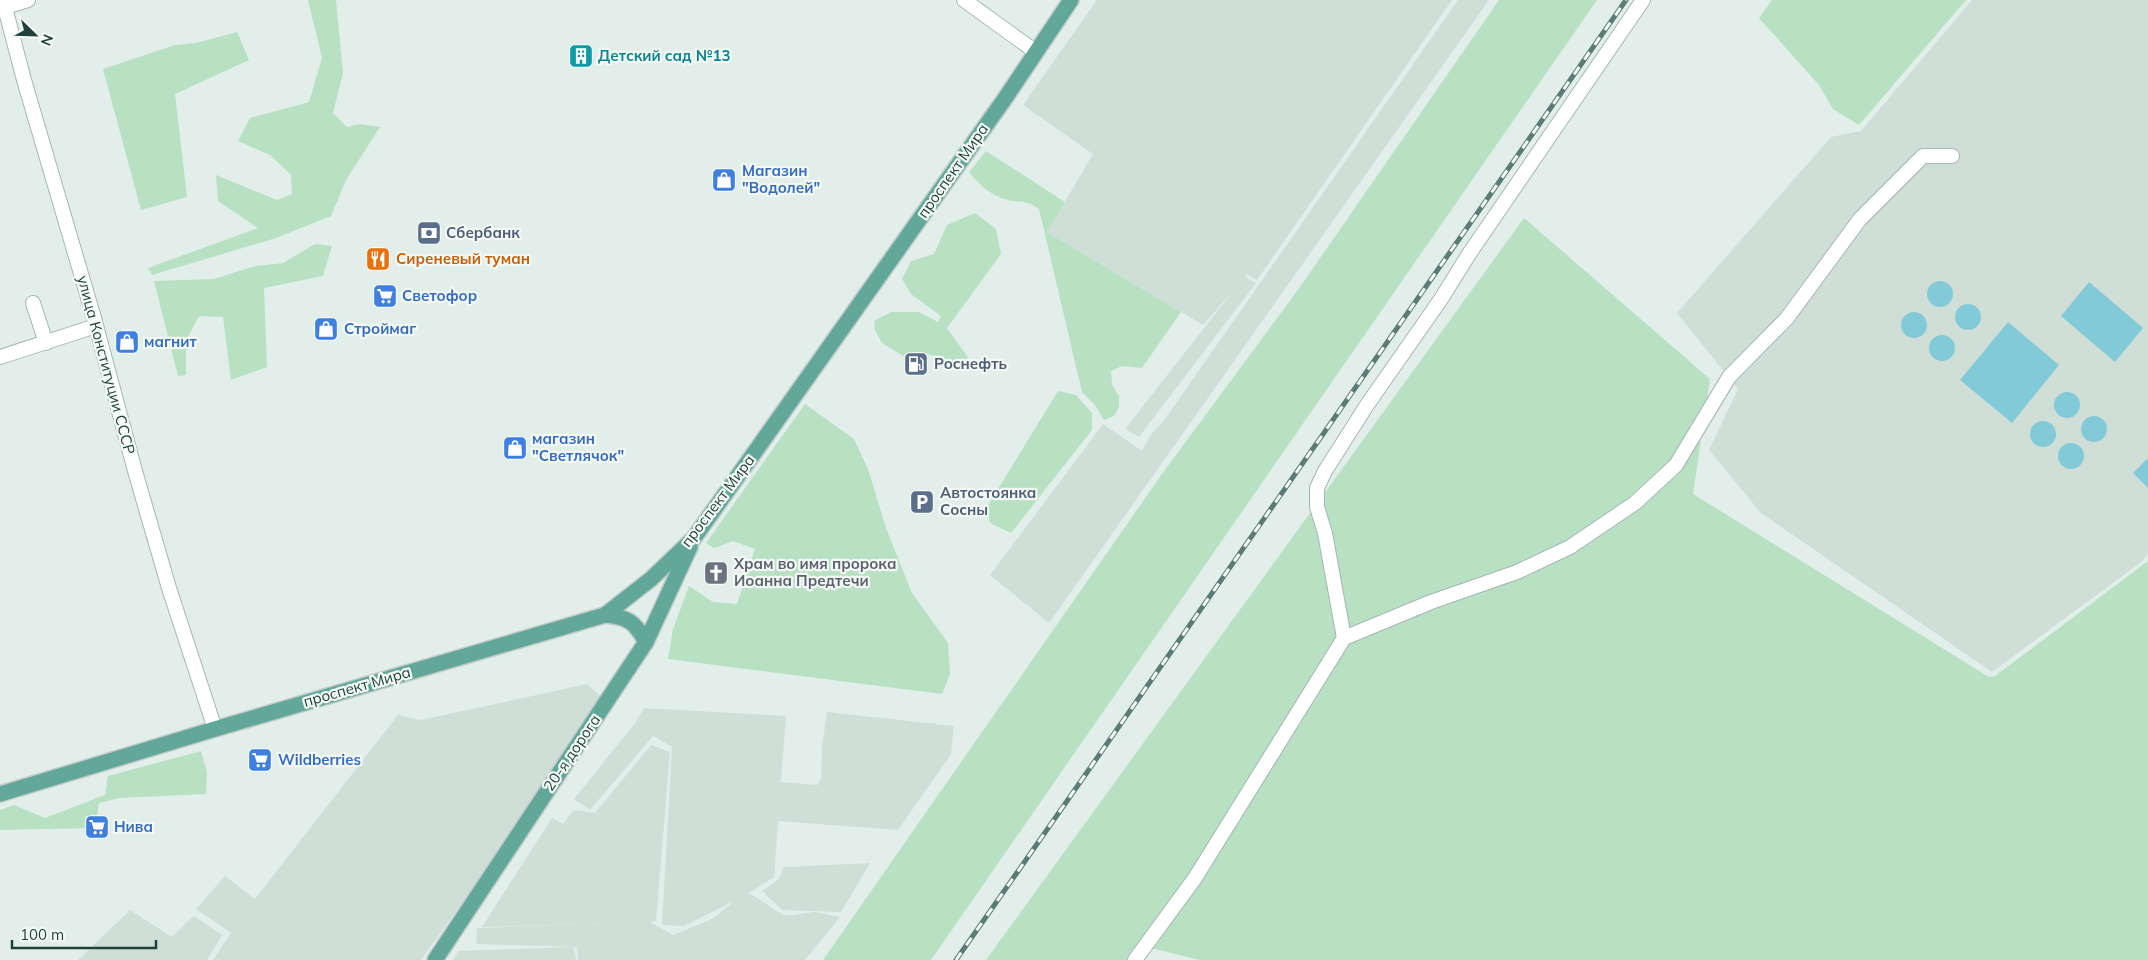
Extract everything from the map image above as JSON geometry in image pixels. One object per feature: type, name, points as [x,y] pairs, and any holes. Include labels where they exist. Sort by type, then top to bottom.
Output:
[{"type":"main road","name":"проспект Мира","points":[[0,794],[605,614],[651,579],[694,538],[1071,0]]},
{"type":"main road","name":"20-я дорога","points":[[434,960],[646,642],[694,538]]},
{"type":"main road","points":[[605,614],[623,616],[639,629],[646,642]]},
{"type":"street","points":[[4,4],[28,0]]},
{"type":"street","points":[[964,0],[1036,52]]},
{"type":"street","points":[[1344,638],[1325,533],[1318,508],[1317,488],[1324,471],[1642,0]]},
{"type":"street","name":"улица Конституции СССР","points":[[4,4],[26,89],[96,326],[169,588],[215,729]]},
{"type":"street","points":[[1135,960],[1195,878],[1344,638],[1431,602],[1517,572],[1570,547],[1635,503],[1676,465],[1728,377],[1786,318],[1860,219],[1923,156],[1952,156]]},
{"type":"street","points":[[33,303],[46,343]]},
{"type":"street","points":[[0,357],[96,326]]},
{"type":"shaded area","points":[[1097,0],[1452,0],[1257,280],[1247,274],[1245,277],[1256,283],[1139,437],[1125,429],[1234,290],[1203,325],[1047,232],[1093,154],[1023,105]]},
{"type":"shaded area","points":[[1458,0],[1489,0],[1049,623],[990,575],[1103,424],[1142,451],[1150,436],[1165,419]]},
{"type":"shaded area","points":[[1972,0],[2148,0],[2148,554],[2140,563],[1992,672],[1761,513],[1709,450],[1738,389],[1677,313],[1831,137],[1861,131]]},
{"type":"shaded area","points":[[587,684],[601,697],[533,805],[421,960],[213,960],[231,933],[196,909],[225,876],[255,899],[398,715],[421,720]]},
{"type":"shaded area","points":[[644,708],[786,716],[781,782],[817,785],[821,779],[822,747],[827,712],[954,726],[951,754],[898,830],[778,821],[774,877],[749,893],[785,916],[815,912],[840,917],[805,960],[578,960],[577,947],[476,944],[477,928],[612,923],[482,927],[552,818],[563,824],[574,810],[595,813],[651,745],[670,752],[656,921],[650,922],[673,935],[714,918],[734,901],[684,926],[662,925],[672,747],[653,736],[590,810],[574,799],[635,723]]},
{"type":"shaded area","points":[[870,863],[841,912],[782,910],[762,891],[779,879],[784,867]]},
{"type":"shaded area","points":[[130,910],[172,937],[194,916],[222,935],[207,960],[78,960]]},
{"type":"shaded area","points":[[573,947],[576,960],[453,960],[458,951]]},
{"type":"green space","points":[[308,0],[336,0],[343,73],[333,113],[347,127],[360,124],[380,127],[346,180],[331,216],[276,238],[152,275],[148,268],[258,228],[218,201],[216,175],[277,200],[292,194],[291,175],[270,155],[238,141],[250,118],[309,102],[322,58]]},
{"type":"green space","points":[[1499,0],[1597,0],[931,960],[823,960],[1162,474],[1300,287]]},
{"type":"green space","points":[[1772,0],[1966,0],[1859,125],[1833,109],[1819,85],[1759,18]]},
{"type":"green space","points":[[237,32],[249,60],[175,94],[187,197],[141,210],[103,69],[175,45],[196,43]]},
{"type":"green space","points":[[986,151],[1065,202],[1047,232],[1181,312],[1142,368],[1122,366],[1111,371],[1112,385],[1119,396],[1119,407],[1114,416],[1104,420],[1095,405],[1082,392],[1039,209],[1026,202],[1008,200],[991,193],[969,172]]},
{"type":"green space","points":[[975,213],[996,229],[1001,254],[947,328],[977,370],[955,369],[939,357],[922,353],[903,356],[882,343],[875,330],[874,321],[891,312],[919,312],[938,322],[941,316],[911,294],[902,279],[911,261],[934,254],[947,225]]},
{"type":"green space","points":[[1524,218],[1710,379],[1693,494],[1989,677],[1995,676],[2148,561],[2148,960],[1199,960],[1151,948],[1140,960],[986,960]]},
{"type":"green space","points":[[315,244],[332,246],[323,276],[264,288],[267,367],[231,380],[223,317],[199,316],[186,341],[186,375],[178,376],[154,281],[214,279],[255,266],[283,263]]},
{"type":"green space","points":[[1058,391],[1076,395],[1092,413],[1092,430],[1011,533],[990,523],[987,507]]},
{"type":"green space","points":[[805,404],[854,439],[868,469],[886,528],[912,593],[948,643],[950,674],[942,694],[668,659],[673,629],[689,586],[713,602],[737,604],[755,549],[733,541],[714,548],[706,543]]},
{"type":"green space","points":[[201,751],[207,773],[206,794],[119,798],[99,803],[97,816],[91,816],[91,828],[0,830],[0,810],[14,805],[45,818],[105,795],[108,776]]},
{"type":"water","points":[[1940,281],[1949,285],[1953,294],[1949,303],[1940,307],[1931,303],[1927,294],[1931,285]]},
{"type":"water","points":[[2089,282],[2143,328],[2115,362],[2061,316]]},
{"type":"water","points":[[1968,304],[1977,308],[1981,317],[1977,326],[1968,330],[1959,326],[1955,317],[1959,308]]},
{"type":"water","points":[[1914,312],[1923,316],[1927,325],[1923,334],[1914,338],[1905,334],[1901,325],[1905,316]]},
{"type":"water","points":[[2008,322],[2059,365],[2012,423],[1960,380]]},
{"type":"water","points":[[1942,335],[1951,339],[1955,348],[1951,357],[1942,361],[1933,357],[1929,348],[1933,339]]},
{"type":"water","points":[[2067,392],[2076,396],[2080,405],[2076,414],[2067,418],[2058,414],[2054,405],[2058,396]]},
{"type":"water","points":[[2094,416],[2103,420],[2107,429],[2103,438],[2094,442],[2085,438],[2081,429],[2085,420]]},
{"type":"water","points":[[2043,421],[2052,425],[2056,434],[2052,443],[2043,447],[2034,443],[2030,434],[2034,425]]},
{"type":"water","points":[[2071,443],[2080,447],[2084,456],[2080,465],[2071,469],[2062,465],[2058,456],[2062,447]]},
{"type":"water","points":[[2148,460],[2148,488],[2133,473]]},
{"type":"railway","points":[[956,960],[1626,0]]},
{"type":"place","name":"Детский сад №13","points":[[581,56]]},
{"type":"place","name":"Магазин \"Водолей\"","points":[[724,180]]},
{"type":"place","name":"Сбербанк","points":[[429,233]]},
{"type":"place","name":"Сиреневый туман","points":[[378,259]]},
{"type":"place","name":"Светофор","points":[[385,296]]},
{"type":"place","name":"Строймаг","points":[[326,329]]},
{"type":"place","name":"магнит","points":[[127,342]]},
{"type":"place","name":"Роснефть","points":[[916,364]]},
{"type":"place","name":"магазин \"Светлячок\"","points":[[515,448]]},
{"type":"place","name":"Автостоянка Сосны","points":[[922,502]]},
{"type":"place","name":"Храм во имя пророка Иоанна Предтечи","points":[[716,573]]},
{"type":"place","name":"Wildberries","points":[[260,760]]},
{"type":"place","name":"Нива","points":[[97,827]]}]
